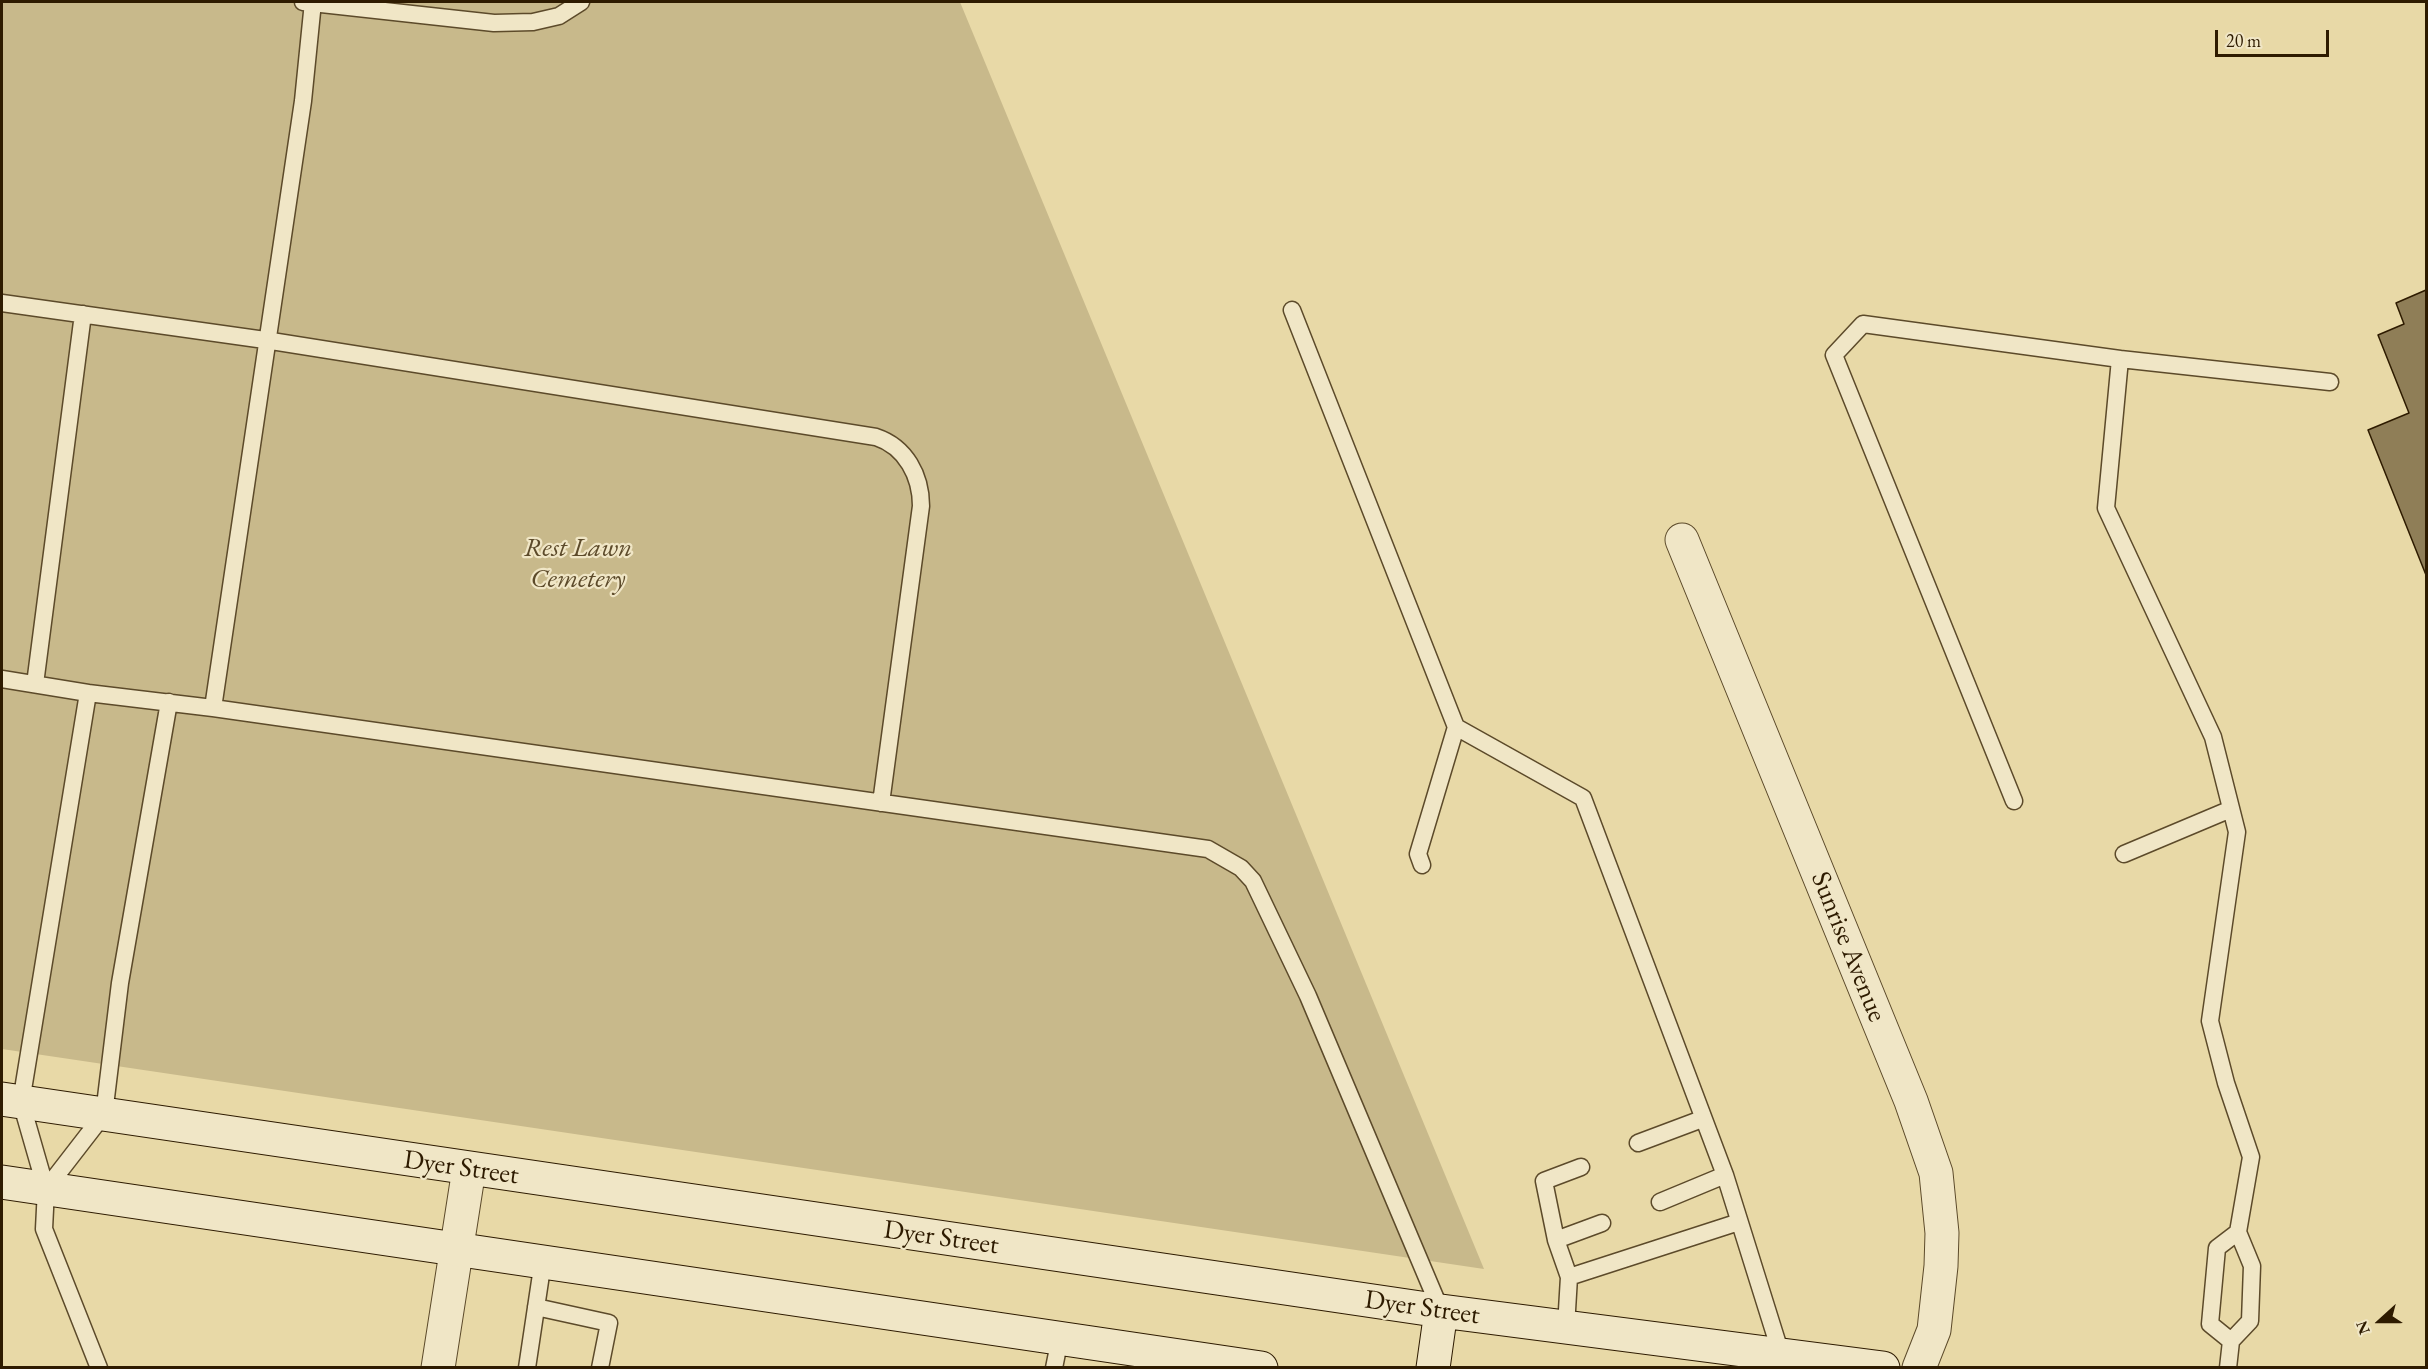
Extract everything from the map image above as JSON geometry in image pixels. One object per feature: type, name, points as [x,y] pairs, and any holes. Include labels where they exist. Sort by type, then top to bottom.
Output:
[{"type":"main road","name":"Sunrise Avenue","points":[[1683,540],[1911,1101],[1936,1173],[1942,1233],[1941,1266],[1934,1330],[1919,1368]]},
{"type":"main road","name":"Dyer Street","points":[[11,1100],[1441,1311],[1883,1368]]},
{"type":"main road","points":[[438,1368],[469,1169]]},
{"type":"main road","points":[[2,1182],[543,1261],[1057,1353],[1261,1368]]},
{"type":"main road","points":[[1433,1368],[1441,1311]]},
{"type":"lane","points":[[302,2],[494,23],[533,22],[559,16],[581,2]]},
{"type":"lane","points":[[213,708],[303,101],[313,2]]},
{"type":"lane","points":[[2,303],[266,340],[864,435],[888,441],[904,455],[916,473],[921,493],[921,506],[881,803]]},
{"type":"lane","points":[[1292,310],[1456,727],[1418,854],[1422,865]]},
{"type":"lane","points":[[35,684],[82,314]]},
{"type":"lane","points":[[2014,801],[1834,355],[1863,324],[2120,359],[2330,382]]},
{"type":"lane","points":[[2120,359],[2106,508],[2213,737],[2237,831],[2210,1021],[2226,1083],[2251,1156],[2238,1232],[2252,1266],[2250,1321],[2231,1341],[2228,1368]]},
{"type":"lane","points":[[2,679],[88,693],[213,708],[1208,849],[1241,868],[1252,881],[1308,996],[1441,1311]]},
{"type":"lane","points":[[88,693],[11,1100],[46,1189],[44,1229],[99,1368]]},
{"type":"lane","points":[[46,1189],[104,1114],[120,983],[169,702]]},
{"type":"lane","points":[[1456,727],[1583,798],[1725,1175],[1781,1354]]},
{"type":"lane","points":[[2124,854],[2231,810]]},
{"type":"lane","points":[[1638,1143],[1702,1119]]},
{"type":"lane","points":[[1566,1327],[1569,1277],[1556,1240],[1542,1175],[1581,1167]]},
{"type":"lane","points":[[1660,1202],[1725,1175]]},
{"type":"lane","points":[[1569,1277],[1739,1222]]},
{"type":"lane","points":[[1556,1240],[1602,1223]]},
{"type":"lane","points":[[2231,1341],[2210,1324],[2217,1248],[2238,1232]]},
{"type":"lane","points":[[527,1368],[543,1261]]},
{"type":"lane","points":[[536,1307],[609,1323],[600,1368]]},
{"type":"green space","name":"Rest Lawn Cemetery","points":[[2,2],[960,2],[1484,1269],[2,1049]]},
{"type":"building","points":[[2426,290],[2426,575],[2368,430],[2409,413],[2378,335],[2404,324],[2396,303]]}]
